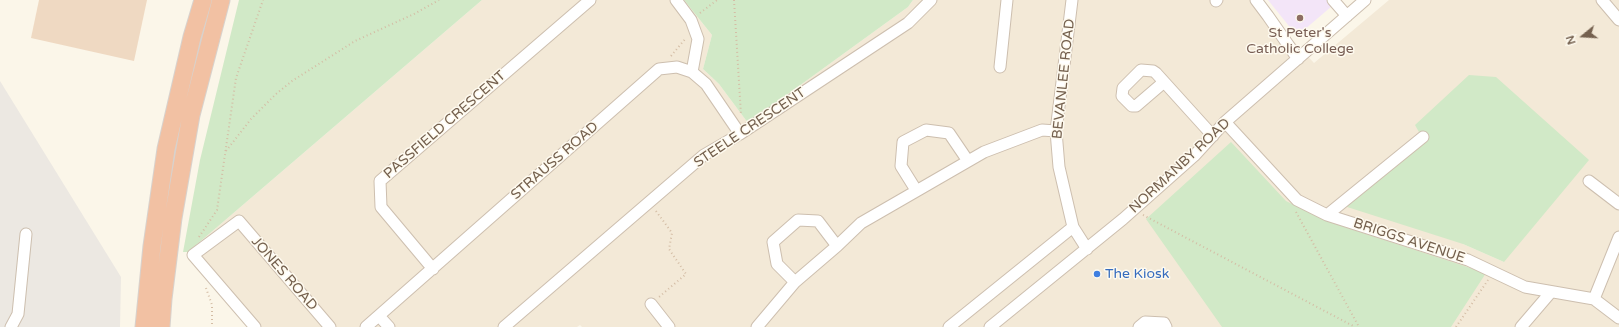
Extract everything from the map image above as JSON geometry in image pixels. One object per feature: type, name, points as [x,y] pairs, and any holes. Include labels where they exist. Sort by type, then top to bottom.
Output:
[{"type":"highway","points":[[144,327],[152,246],[166,149],[192,37],[203,0]]},
{"type":"highway","points":[[161,327],[173,218],[191,115],[221,0]]},
{"type":"street","name":"PASSFIELD CRESCENT","points":[[433,269],[381,207],[380,182],[590,0]]},
{"type":"street","points":[[676,0],[691,20],[698,39],[692,72],[706,84],[740,134]]},
{"type":"street","name":"STEELE CRESCENT","points":[[504,327],[704,155],[740,134],[908,23],[931,0]]},
{"type":"street","points":[[1000,67],[1007,0]]},
{"type":"street","name":"BEVANLEE ROAD","points":[[1072,0],[1056,131],[1059,167],[1073,227],[1087,249]]},
{"type":"street","points":[[1256,0],[1298,60]]},
{"type":"street","points":[[1333,0],[1347,16]]},
{"type":"street","name":"NORMANBY ROAD","points":[[993,326],[1133,210],[1194,156],[1225,122],[1366,0]]},
{"type":"street","points":[[1602,0],[1619,20]]},
{"type":"street","name":"STRAUSS ROAD","points":[[366,327],[659,69],[677,68],[692,72]]},
{"type":"street","points":[[1164,82],[1213,136]]},
{"type":"street","name":"BRIGGS AVENUE","points":[[1225,122],[1297,200],[1327,215],[1468,260],[1526,287],[1594,299],[1619,318]]},
{"type":"street","points":[[916,190],[901,166],[904,142],[926,130],[950,133],[968,162]]},
{"type":"street","points":[[757,327],[795,282],[861,223],[984,152],[1042,130],[1056,131]]},
{"type":"street","points":[[1327,215],[1423,137]]},
{"type":"street","points":[[1588,182],[1619,204]]},
{"type":"street","points":[[795,282],[777,264],[773,242],[798,220],[818,221],[837,246]]},
{"type":"street","name":"JONES ROAD","points":[[193,255],[239,221],[330,327]]},
{"type":"street","points":[[949,327],[1073,227]]},
{"type":"street","points":[[11,327],[18,314],[26,234]]},
{"type":"street","points":[[1594,299],[1619,238]]},
{"type":"street","points":[[193,255],[255,327]]},
{"type":"street","points":[[1521,327],[1551,292]]},
{"type":"street","points":[[651,304],[669,327]]},
{"type":"street","points":[[379,316],[389,327]]},
{"type":"street","points":[[1139,327],[1145,322],[1164,323],[1166,327]]},
{"type":"path","points":[[193,255],[200,234],[217,210],[236,78],[263,0]]},
{"type":"path","points":[[226,152],[251,119],[276,94],[292,81],[355,40],[414,14],[439,0]]},
{"type":"path","points":[[734,0],[742,108],[740,134]]},
{"type":"path","points":[[1297,200],[1294,208],[1359,327]]},
{"type":"path","points":[[649,202],[672,233],[669,249],[686,274],[651,304]]},
{"type":"path","points":[[1133,210],[1236,266],[1355,327]]},
{"type":"path","points":[[1456,327],[1494,271]]},
{"type":"path","points":[[204,283],[212,305],[212,327]]},
{"type":"shaded area","points":[[482,0],[684,0],[712,35],[703,69],[719,84],[748,123],[908,7],[913,0],[1255,0],[1314,63],[1389,0],[1619,0],[1619,327],[582,327],[580,325],[577,327],[249,327],[188,252]],"holes":[[[1424,141],[1504,262],[1463,244]]]},
{"type":"shaded area","name":"St Peter's Catholic College","points":[[1268,0],[1339,0],[1297,36]]},
{"type":"shaded area","points":[[0,81],[121,277],[120,327],[0,327]]},
{"type":"green space","points":[[239,0],[482,0],[188,252],[183,252],[200,160]]},
{"type":"green space","points":[[684,0],[913,0],[908,7],[748,123],[719,84],[703,69],[712,35]]},
{"type":"green space","points":[[1469,75],[1496,77],[1589,160],[1504,262],[1463,244],[1344,206],[1424,141],[1415,125]]},
{"type":"green space","points":[[1231,142],[1286,201],[1329,222],[1486,273],[1451,327],[1222,327],[1146,219]]},
{"type":"building","points":[[39,0],[147,0],[134,61],[31,38]]},
{"type":"place","name":"St Peter's Catholic College","points":[[1300,18]]},
{"type":"place","name":"The Kiosk","points":[[1097,274]]}]
